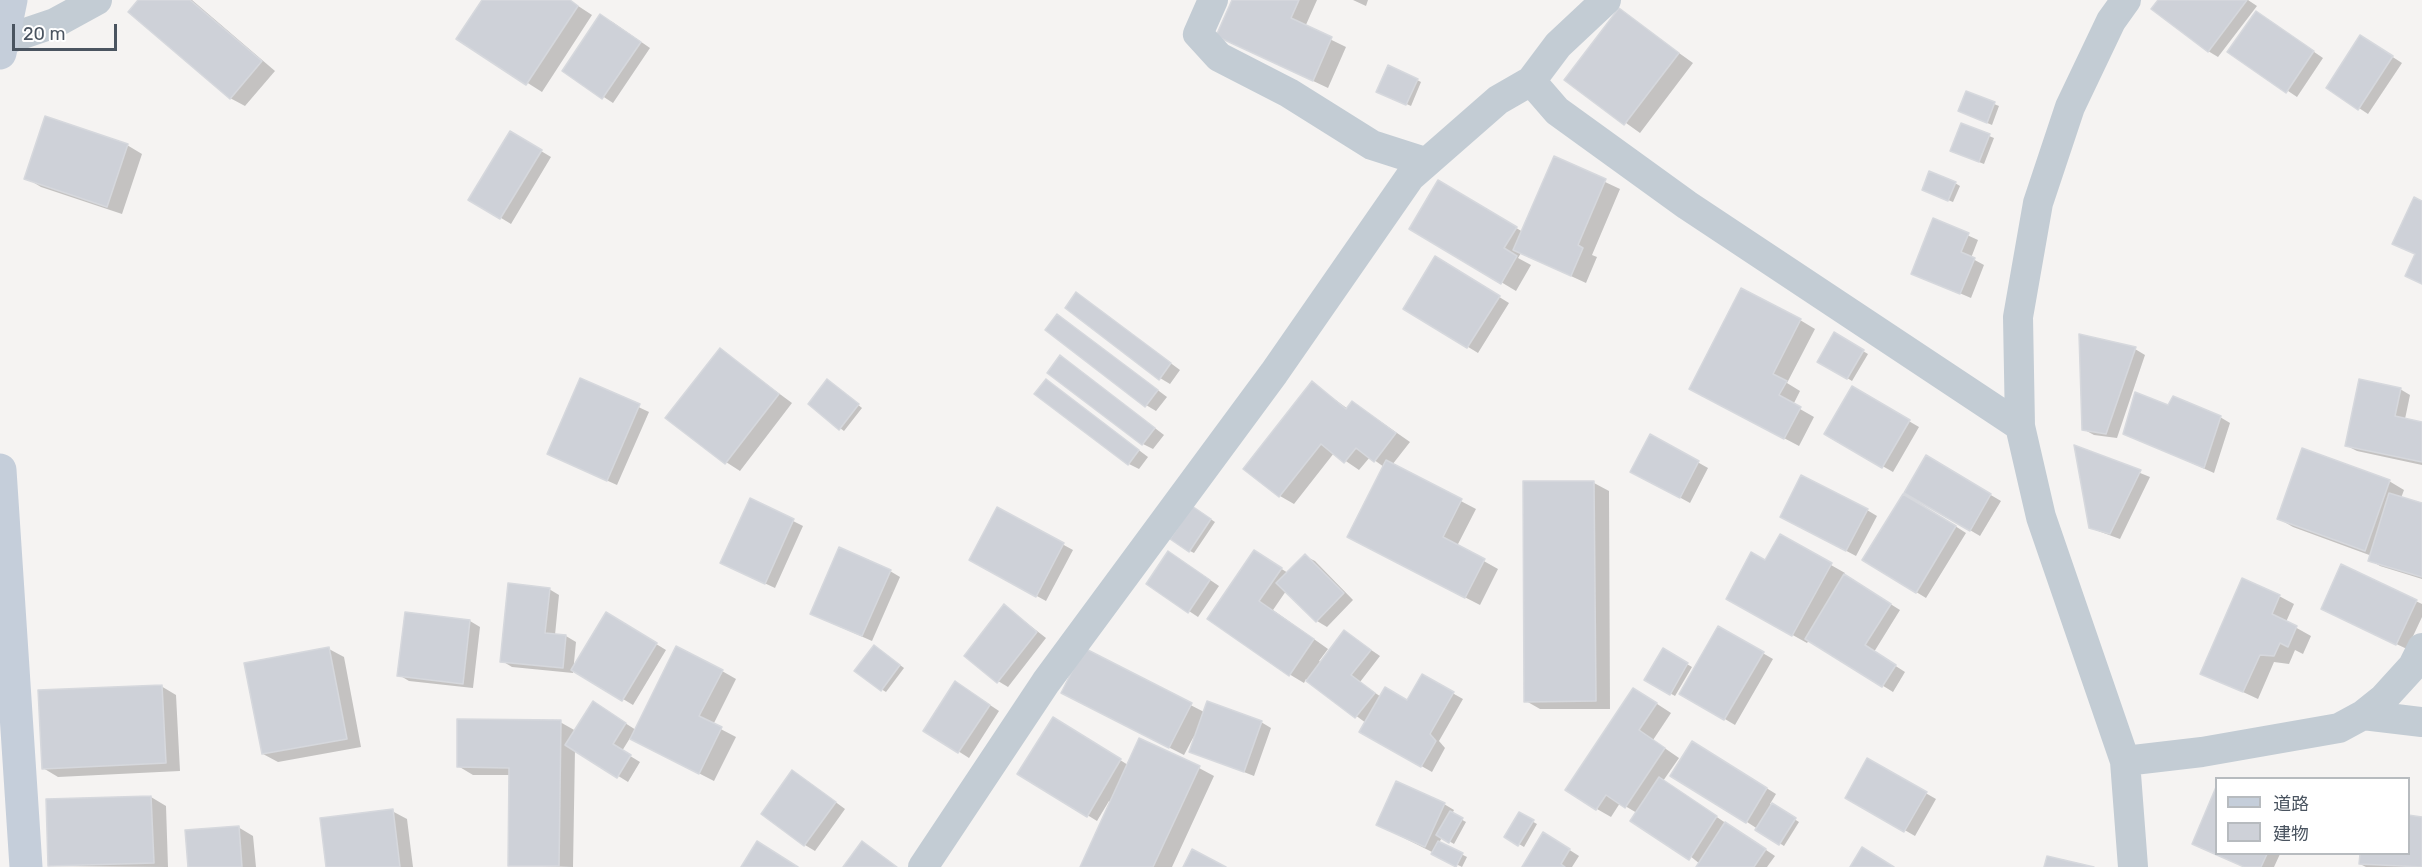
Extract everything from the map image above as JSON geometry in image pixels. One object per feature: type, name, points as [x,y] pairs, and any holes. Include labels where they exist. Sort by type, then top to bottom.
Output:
[{"type":"street","points":[[1,47],[11,0]]},
{"type":"street","points":[[1,47],[56,23],[97,0]]},
{"type":"street","points":[[1213,0],[1198,34],[1219,57],[1289,93],[1372,145],[1425,162]]},
{"type":"street","points":[[923,867],[1046,682],[1274,373],[1410,177],[1498,100],[1531,81],[1558,45],[1606,0]]},
{"type":"street","points":[[2126,0],[2111,21],[2070,107],[2038,203],[2018,317],[2020,426],[2041,517],[2125,761],[2133,867]]},
{"type":"street","points":[[1531,81],[1557,111],[1678,199],[2020,426]]},
{"type":"street","points":[[0,470],[26,867]]},
{"type":"street","points":[[2125,761],[2202,752],[2340,728],[2363,715],[2383,699],[2413,666],[2422,648]]},
{"type":"street","points":[[2363,715],[2422,722]]},
{"type":"building","points":[[138,0],[190,0],[262,61],[230,99],[128,12]]},
{"type":"building","points":[[482,0],[570,0],[578,6],[526,85],[456,39]]},
{"type":"building","points":[[1232,0],[1299,0],[1291,18],[1332,37],[1313,81],[1216,36]]},
{"type":"building","points":[[2158,0],[2247,0],[2208,52],[2151,9]]},
{"type":"building","points":[[1619,8],[1679,53],[1624,125],[1564,80]]},
{"type":"building","points":[[2256,11],[2314,51],[2286,93],[2227,52]]},
{"type":"building","points":[[600,14],[641,42],[602,99],[562,71]]},
{"type":"building","points":[[2360,35],[2393,56],[2358,110],[2326,88]]},
{"type":"building","points":[[1388,65],[1418,79],[1406,105],[1376,92]]},
{"type":"building","points":[[1966,91],[1995,102],[1987,123],[1958,111]]},
{"type":"building","points":[[45,116],[128,144],[107,207],[24,179]]},
{"type":"building","points":[[1961,123],[1990,134],[1979,162],[1950,151]]},
{"type":"building","points":[[510,131],[542,150],[500,219],[468,200]]},
{"type":"building","points":[[1554,156],[1606,179],[1578,245],[1583,248],[1571,276],[1513,250]]},
{"type":"building","points":[[1929,171],[1956,182],[1948,201],[1922,190]]},
{"type":"building","points":[[1438,180],[1517,227],[1504,248],[1517,256],[1501,284],[1409,229]]},
{"type":"building","points":[[2414,197],[2422,201],[2422,284],[2405,276],[2415,254],[2392,244]]},
{"type":"building","points":[[1933,218],[1969,233],[1961,252],[1975,258],[1960,294],[1911,274]]},
{"type":"building","points":[[1435,256],[1500,296],[1467,348],[1403,309]]},
{"type":"building","points":[[1741,288],[1801,319],[1773,374],[1787,381],[1779,395],[1801,407],[1784,439],[1689,389]]},
{"type":"building","points":[[1076,292],[1171,363],[1159,380],[1065,308]]},
{"type":"building","points":[[1057,314],[1158,390],[1145,407],[1045,330]]},
{"type":"building","points":[[1834,332],[1864,350],[1847,379],[1817,362]]},
{"type":"building","points":[[2079,334],[2136,347],[2106,434],[2082,430]]},
{"type":"building","points":[[720,348],[779,394],[725,464],[665,418]]},
{"type":"building","points":[[1060,355],[1155,428],[1142,445],[1047,373]]},
{"type":"building","points":[[580,378],[640,404],[607,481],[547,454]]},
{"type":"building","points":[[827,379],[859,404],[839,430],[808,404]]},
{"type":"building","points":[[1046,379],[1139,450],[1128,465],[1034,394]]},
{"type":"building","points":[[2359,379],[2401,388],[2395,416],[2422,422],[2422,462],[2345,446]]},
{"type":"building","points":[[1312,381],[1346,409],[1352,401],[1396,433],[1374,462],[1356,448],[1344,463],[1321,444],[1279,497],[1243,469]]},
{"type":"building","points":[[1852,386],[1910,420],[1882,468],[1824,434]]},
{"type":"building","points":[[2135,392],[2168,405],[2173,396],[2221,416],[2204,468],[2123,434]]},
{"type":"building","points":[[1650,434],[1699,461],[1680,498],[1630,472]]},
{"type":"building","points":[[2074,445],[2141,470],[2110,534],[2089,528]]},
{"type":"building","points":[[2302,448],[2390,480],[2365,551],[2277,519]]},
{"type":"building","points":[[1926,455],[1991,494],[1970,531],[1904,493]]},
{"type":"building","points":[[1386,460],[1462,499],[1443,537],[1485,559],[1465,598],[1347,537]]},
{"type":"building","points":[[1801,475],[1868,509],[1846,551],[1780,517]]},
{"type":"building","points":[[1523,481],[1594,481],[1596,701],[1524,702]]},
{"type":"building","points":[[2389,493],[2422,503],[2422,577],[2368,561]]},
{"type":"building","points":[[1903,494],[1956,526],[1916,593],[1862,560]]},
{"type":"building","points":[[750,498],[794,519],[765,584],[720,563]]},
{"type":"building","points":[[1192,506],[1211,519],[1189,552],[1170,539]]},
{"type":"building","points":[[997,507],[1064,543],[1036,597],[969,560]]},
{"type":"building","points":[[1780,534],[1832,563],[1792,636],[1726,599],[1751,552],[1765,560]]},
{"type":"building","points":[[839,547],[891,570],[862,636],[810,614]]},
{"type":"building","points":[[1254,550],[1282,568],[1259,601],[1314,639],[1289,676],[1207,619]]},
{"type":"building","points":[[1168,551],[1210,580],[1188,613],[1146,584]]},
{"type":"building","points":[[1305,554],[1344,593],[1316,622],[1276,583]]},
{"type":"building","points":[[2341,564],[2417,600],[2396,645],[2321,609]]},
{"type":"building","points":[[1844,574],[1891,604],[1865,645],[1896,665],[1882,687],[1805,639]]},
{"type":"building","points":[[2242,578],[2280,595],[2272,614],[2297,626],[2288,647],[2280,643],[2274,656],[2260,655],[2243,692],[2200,674]]},
{"type":"building","points":[[508,583],[550,588],[545,633],[566,635],[563,668],[500,662]]},
{"type":"building","points":[[1004,604],[1037,632],[997,683],[964,656]]},
{"type":"building","points":[[405,612],[470,620],[463,684],[397,676]]},
{"type":"building","points":[[606,612],[657,643],[622,701],[571,670]]},
{"type":"building","points":[[1718,626],[1764,652],[1724,720],[1679,694]]},
{"type":"building","points":[[1344,630],[1371,650],[1351,675],[1375,693],[1355,718],[1306,681]]},
{"type":"building","points":[[874,645],[900,665],[881,691],[854,671]]},
{"type":"building","points":[[676,646],[723,670],[699,716],[722,727],[699,774],[630,739]]},
{"type":"building","points":[[329,647],[347,739],[262,754],[244,663]]},
{"type":"building","points":[[1084,648],[1192,703],[1169,748],[1061,693]]},
{"type":"building","points":[[1663,648],[1688,663],[1670,695],[1644,680]]},
{"type":"building","points":[[1422,674],[1454,692],[1430,734],[1436,741],[1421,767],[1359,732],[1385,687],[1407,700]]},
{"type":"building","points":[[955,681],[990,705],[958,753],[923,731]]},
{"type":"building","points":[[162,685],[166,763],[42,769],[38,690]]},
{"type":"building","points":[[1633,688],[1657,703],[1639,730],[1665,748],[1625,808],[1606,795],[1596,810],[1565,790]]},
{"type":"building","points":[[593,701],[626,723],[613,744],[631,755],[617,778],[565,745]]},
{"type":"building","points":[[1207,701],[1262,721],[1244,772],[1189,752]]},
{"type":"building","points":[[1053,717],[1121,759],[1087,817],[1017,774]]},
{"type":"building","points":[[457,719],[561,720],[559,866],[508,866],[509,768],[457,767]]},
{"type":"building","points":[[1139,738],[1200,766],[1153,867],[1080,867]]},
{"type":"building","points":[[1692,741],[1767,788],[1746,823],[1670,776]]},
{"type":"building","points":[[1867,758],[1927,792],[1904,832],[1845,798]]},
{"type":"building","points":[[792,770],[836,802],[804,846],[761,814]]},
{"type":"building","points":[[1659,777],[1717,816],[1689,860],[1630,821]]},
{"type":"building","points":[[1396,781],[1445,803],[1425,847],[1376,825]]},
{"type":"building","points":[[2215,789],[2215,854],[2192,844]]},
{"type":"building","points":[[151,796],[154,863],[48,866],[46,799]]},
{"type":"building","points":[[1772,803],[1796,818],[1779,845],[1755,830]]},
{"type":"building","points":[[393,809],[400,867],[326,867],[320,818]]},
{"type":"building","points":[[1450,811],[1463,818],[1449,843],[1436,835]]},
{"type":"building","points":[[1519,812],[1534,820],[1518,846],[1504,837]]},
{"type":"building","points":[[2410,815],[2422,817],[2422,867],[2359,864],[2360,855],[2410,855]]},
{"type":"building","points":[[1725,822],[1766,849],[1754,867],[1696,867]]},
{"type":"building","points":[[239,826],[242,867],[188,867],[185,830]]},
{"type":"building","points":[[1543,832],[1570,849],[1561,864],[1565,867],[1522,867]]},
{"type":"building","points":[[757,841],[798,867],[741,867]]},
{"type":"building","points":[[862,841],[897,867],[843,867]]},
{"type":"building","points":[[1438,841],[1463,853],[1456,867],[1431,854]]},
{"type":"building","points":[[1862,847],[1894,867],[1850,867]]},
{"type":"building","points":[[1192,849],[1226,867],[1183,867]]},
{"type":"building","points":[[2217,855],[2267,855],[2261,867],[2244,867]]},
{"type":"building","points":[[2047,856],[2094,867],[2044,867]]}]
